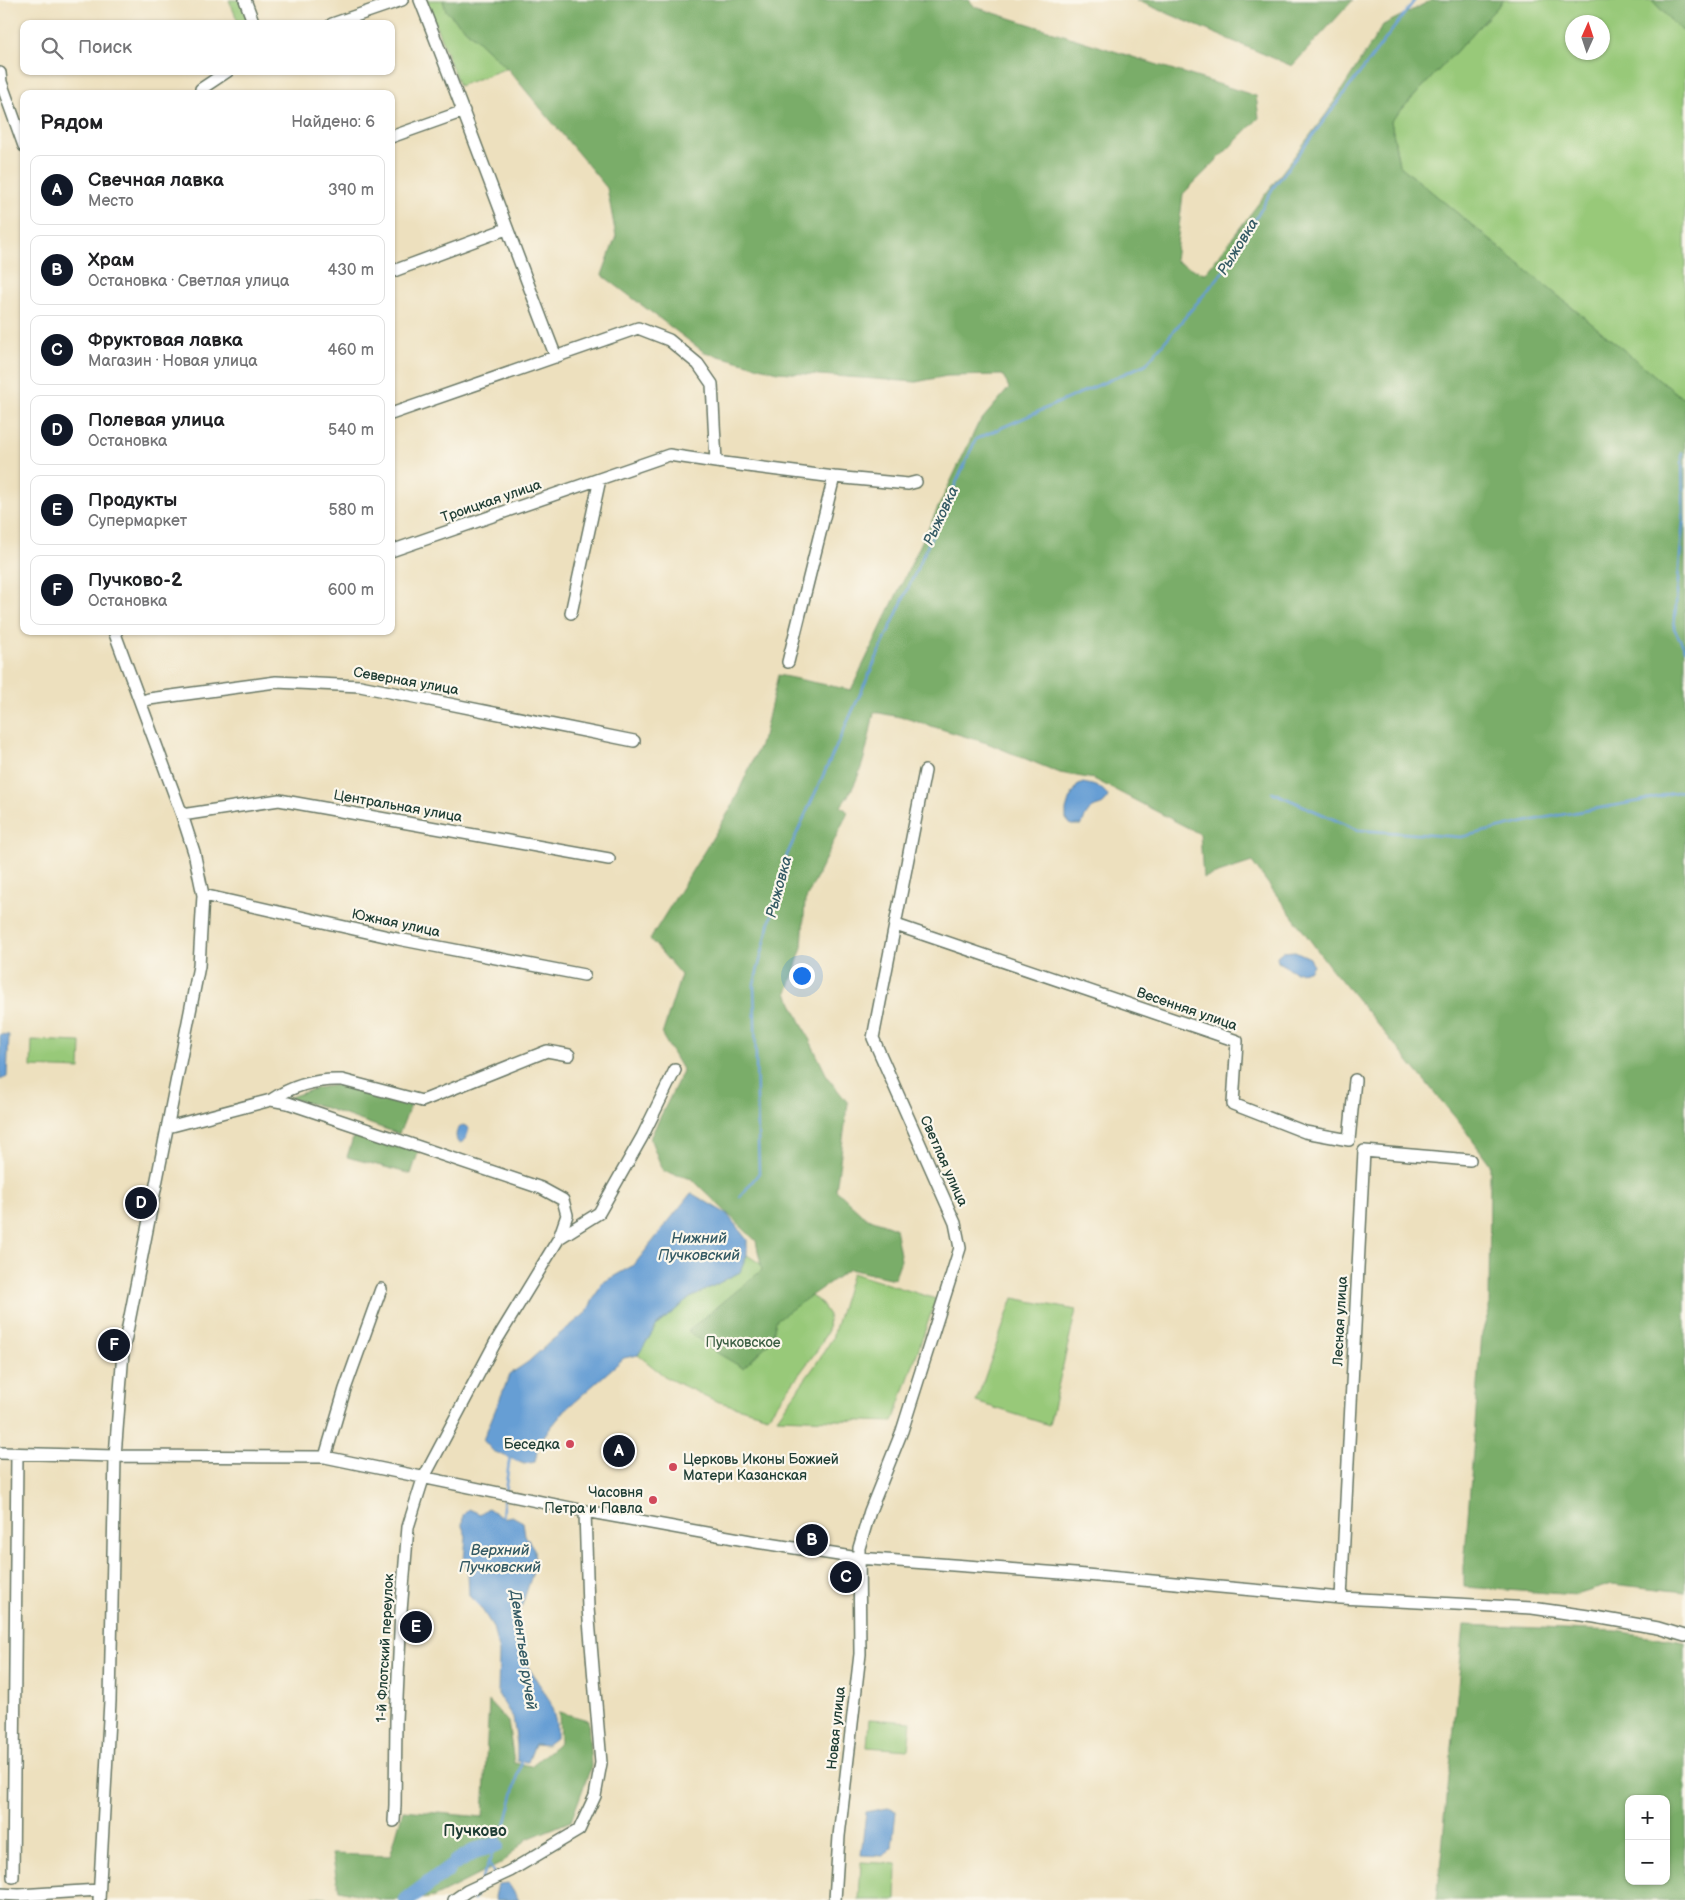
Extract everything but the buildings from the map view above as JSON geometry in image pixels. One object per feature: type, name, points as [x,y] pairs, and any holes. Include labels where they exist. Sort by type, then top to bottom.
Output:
[{"type":"street","points":[[245,0],[252,20]]},
{"type":"street","points":[[344,20],[402,0]]},
{"type":"street","points":[[420,0],[464,110],[506,229],[556,357]]},
{"type":"street","points":[[0,73],[1,82],[20,135]]},
{"type":"street","points":[[201,90],[222,75]]},
{"type":"street","points":[[395,136],[464,110]]},
{"type":"street","points":[[395,271],[506,229]]},
{"type":"street","points":[[395,413],[638,328],[669,340],[698,364],[712,384],[716,462]]},
{"type":"street","name":"Троицкая улица","points":[[395,550],[669,455],[834,477],[908,484],[916,482]]},
{"type":"street","points":[[788,662],[834,477]]},
{"type":"street","points":[[571,613],[600,479]]},
{"type":"street","points":[[0,1894],[99,1895],[110,1700],[115,1456],[123,1352],[199,966],[203,895],[194,852],[116,635]]},
{"type":"street","name":"Северная улица","points":[[141,702],[148,699],[213,689],[276,682],[360,686],[634,741]]},
{"type":"street","name":"Светлая улица","points":[[858,1558],[859,1548],[870,1511],[902,1431],[960,1248],[955,1223],[873,1038],[925,772]]},
{"type":"street","name":"Центральная улица","points":[[182,815],[278,800],[609,859]]},
{"type":"street","name":"Южная улица","points":[[203,895],[398,939],[584,975]]},
{"type":"street","name":"Весенняя улица","points":[[896,925],[1238,1041],[1233,1104],[1305,1132],[1349,1140],[1355,1080]]},
{"type":"street","points":[[168,1127],[271,1100],[294,1086],[334,1080],[342,1080],[422,1101],[547,1051],[569,1055]]},
{"type":"street","points":[[560,1238],[599,1212],[642,1137],[675,1070]]},
{"type":"street","points":[[271,1100],[320,1113],[541,1188],[563,1200],[567,1215],[560,1238]]},
{"type":"street","name":"Лесная улица","points":[[1341,1598],[1364,1151],[1470,1160]]},
{"type":"street","name":"1-й Флотский переулок","points":[[394,1821],[400,1611],[408,1527],[423,1478],[495,1343],[560,1238]]},
{"type":"street","points":[[325,1457],[345,1389],[381,1289]]},
{"type":"street","points":[[0,1453],[115,1456],[325,1457],[585,1512],[858,1558],[1075,1574],[1341,1598],[1532,1608],[1658,1628],[1685,1636]]},
{"type":"street","points":[[13,1877],[16,1454]]},
{"type":"street","points":[[454,1900],[467,1891],[510,1871],[579,1830],[595,1796],[601,1763],[588,1608],[585,1512]]},
{"type":"street","name":"Новая улица","points":[[835,1900],[839,1836],[860,1654],[858,1558]]},
{"type":"green space","points":[[229,0],[241,0],[249,20],[237,20]]},
{"type":"green space","points":[[426,0],[443,0],[446,11],[507,68],[459,86]]},
{"type":"green space","points":[[443,0],[969,0],[975,7],[1256,96],[1259,118],[1183,194],[1175,261],[1205,274],[1327,113],[1383,25],[1432,0],[1504,0],[1391,121],[1399,165],[1682,398],[1685,397],[1685,1592],[1612,1584],[1576,1595],[1464,1587],[1482,1333],[1489,1311],[1490,1164],[1459,1122],[1330,967],[1252,862],[1203,878],[1200,834],[1094,779],[1060,773],[987,743],[905,718],[874,712],[859,773],[841,806],[848,812],[805,901],[802,947],[787,993],[828,1078],[848,1103],[836,1190],[865,1217],[895,1228],[901,1260],[894,1279],[849,1269],[776,1320],[772,1340],[743,1368],[719,1354],[688,1331],[762,1270],[756,1241],[692,1179],[663,1171],[650,1138],[683,1071],[662,1035],[681,975],[650,939],[731,808],[764,736],[778,675],[851,690],[978,424],[1009,388],[1003,375],[947,376],[916,382],[778,372],[704,352],[602,275],[616,236],[607,188],[507,68],[446,11]]},
{"type":"green space","points":[[1136,0],[1353,0],[1292,66]]},
{"type":"green space","points":[[1504,0],[1652,0],[1678,28],[1685,32],[1685,397],[1683,399],[1399,165],[1391,121]]},
{"type":"green space","points":[[1652,0],[1685,0],[1685,32],[1678,28]]},
{"type":"green space","points":[[32,1040],[81,1042],[80,1069],[31,1067]]},
{"type":"green space","points":[[344,1084],[411,1104],[399,1134],[320,1106],[287,1098],[317,1088]]},
{"type":"green space","points":[[356,1128],[419,1150],[411,1174],[347,1157]]},
{"type":"green space","name":"Пучковское","points":[[747,1255],[820,1302],[829,1315],[828,1330],[818,1349],[768,1416],[716,1401],[667,1378],[638,1355],[657,1325],[690,1298],[740,1272]]},
{"type":"green space","points":[[852,1273],[936,1299],[893,1422],[777,1418],[832,1339]]},
{"type":"green space","points":[[1013,1298],[1076,1310],[1049,1425],[976,1402]]},
{"type":"green space","points":[[1464,1625],[1617,1631],[1685,1642],[1685,1900],[1437,1900]]},
{"type":"green space","points":[[489,1701],[508,1722],[514,1763],[531,1766],[560,1742],[559,1712],[588,1720],[591,1767],[571,1821],[527,1839],[502,1863],[434,1897],[410,1900],[383,1900],[339,1890],[332,1854],[390,1856],[403,1810],[483,1817]]},
{"type":"green space","points":[[869,1719],[911,1722],[908,1750],[867,1747]]},
{"type":"green space","points":[[861,1862],[897,1864],[896,1900],[859,1900]]},
{"type":"green space","points":[[316,1897],[348,1900],[237,1900],[240,1899]]},
{"type":"water","points":[[1083,783],[1101,788],[1108,796],[1107,800],[1104,804],[1089,811],[1081,825],[1071,825],[1066,819],[1066,810],[1077,786]]},
{"type":"water","points":[[1295,951],[1310,958],[1313,965],[1309,971],[1295,972],[1278,962],[1277,956],[1282,952]]},
{"type":"water","points":[[0,1034],[9,1035],[7,1077],[0,1080]]},
{"type":"water","points":[[463,1125],[468,1127],[468,1132],[466,1138],[460,1143],[457,1141],[456,1134],[457,1130]]},
{"type":"water","name":"Нижний Пучковский","points":[[691,1193],[727,1214],[747,1240],[747,1255],[740,1272],[690,1298],[657,1325],[638,1355],[624,1358],[565,1410],[539,1442],[535,1462],[524,1464],[493,1451],[483,1440],[510,1374],[528,1362],[586,1313],[602,1283],[634,1265]]},
{"type":"water","name":"Верхний Пучковский","points":[[488,1508],[502,1518],[512,1516],[523,1522],[525,1535],[534,1549],[535,1566],[516,1623],[519,1644],[527,1665],[550,1701],[556,1723],[556,1738],[547,1745],[535,1744],[528,1762],[517,1761],[517,1744],[513,1718],[498,1694],[499,1653],[493,1627],[481,1608],[469,1596],[468,1574],[464,1560],[466,1536],[462,1526],[463,1515],[469,1509],[480,1514]]},
{"type":"water","points":[[888,1808],[896,1811],[892,1847],[883,1856],[861,1855],[866,1812]]},
{"type":"water","points":[[508,1883],[519,1900],[496,1900],[498,1884]]},
{"type":"waterway","name":"Рыжовка","points":[[740,1197],[759,1173],[754,984],[787,855],[976,439],[1146,364],[1232,261],[1273,188],[1415,0]]},
{"type":"waterway","points":[[1682,453],[1683,521],[1674,628],[1685,649]]},
{"type":"waterway","points":[[1272,792],[1358,830],[1461,837],[1543,818],[1640,801],[1685,790]]},
{"type":"waterway","name":"Дементьев ручей","points":[[505,1492],[510,1455]]},
{"type":"waterway","name":"Дементьев ручей","points":[[502,1519],[504,1497]]},
{"type":"waterway","name":"Дементьев ручей","points":[[481,1880],[505,1826],[522,1760]]},
{"type":"waterway","name":"Рыжовка","points":[[455,1863],[477,1850],[496,1845]]},
{"type":"waterway","points":[[488,1861],[495,1876]]},
{"type":"waterway","name":"Рыжовка","points":[[407,1900],[448,1869]]},
{"type":"waterway","name":"Дементьев ручей","points":[[474,1900],[478,1890]]},
{"type":"place","name":"Полевая улица","points":[[141,1203]]},
{"type":"place","name":"Пучково-2","points":[[114,1345]]},
{"type":"place","name":"Беседка","points":[[570,1444]]},
{"type":"place","name":"Свечная лавка","points":[[619,1451]]},
{"type":"place","name":"Церковь Иконы Божией Матери Казанская","points":[[673,1467]]},
{"type":"place","name":"Часовня Петра и Павла","points":[[653,1500]]},
{"type":"place","name":"Храм","points":[[812,1540]]},
{"type":"place","name":"Фруктовая лавка","points":[[846,1577]]},
{"type":"place","name":"Продукты","points":[[416,1627]]},
{"type":"district","name":"Пучково","points":[[475,1831]]}]
